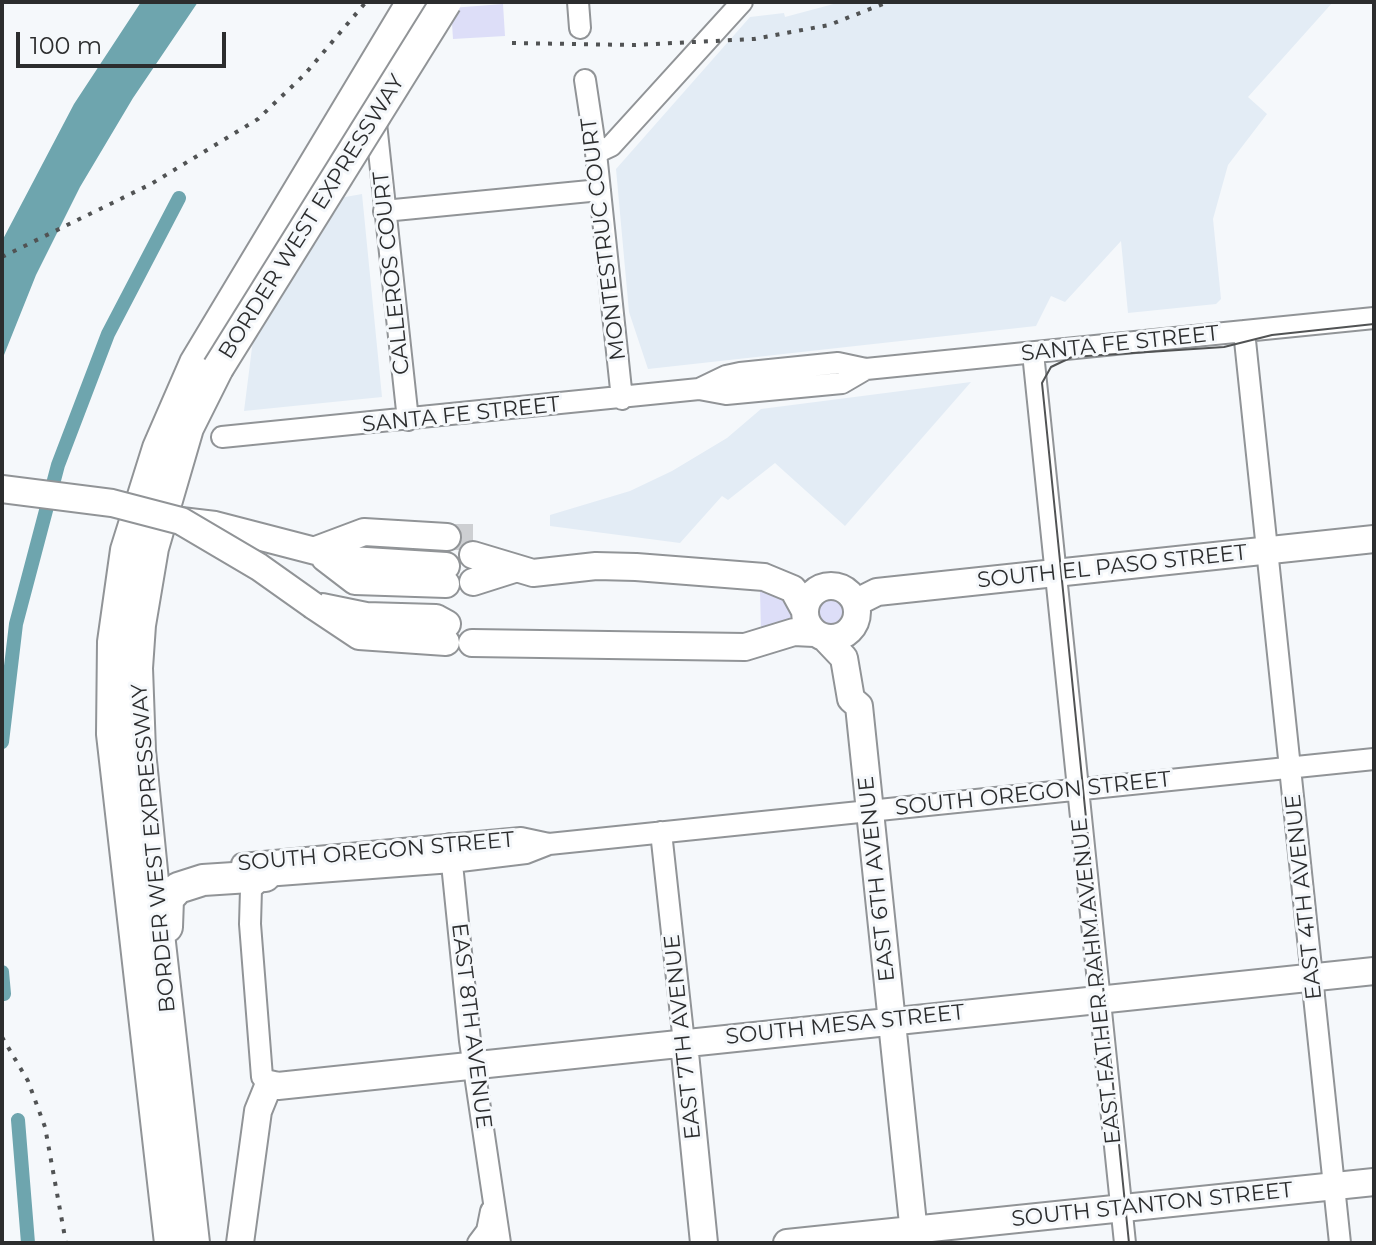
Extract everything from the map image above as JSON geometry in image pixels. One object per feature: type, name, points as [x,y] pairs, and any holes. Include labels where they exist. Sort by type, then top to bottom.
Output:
[{"type":"highway","name":"BORDER WEST EXPRESSWAY","points":[[170,1243],[118,804],[111,684],[118,593],[126,550],[158,448],[412,2]]},
{"type":"highway","name":"BORDER WEST EXPRESSWAY","points":[[196,1243],[140,751],[140,625],[153,548],[206,365],[446,2]]},
{"type":"highway","points":[[140,625],[145,650],[146,710],[159,845],[163,858],[172,866],[203,867]]},
{"type":"highway","points":[[196,1243],[198,1200],[166,915],[168,899],[178,888],[190,882],[265,876]]},
{"type":"main road","points":[[2,489],[112,503],[181,521],[215,525],[350,560],[458,563],[541,573],[596,566],[744,573],[785,584],[800,597],[815,627]]},
{"type":"main road","points":[[181,521],[259,567],[359,636],[745,647],[815,627],[845,635],[856,614],[846,591],[831,586],[815,591],[815,627]]},
{"type":"main road","name":"SOUTH EL PASO STREET","points":[[856,614],[861,600],[877,592],[1374,539]]},
{"type":"main road","points":[[314,606],[358,597],[438,598],[458,563]]},
{"type":"main road","points":[[458,563],[514,569]]},
{"type":"main road","name":"EAST 6TH AVENUE","points":[[856,614],[866,696],[859,706],[915,1236]]},
{"type":"main road","name":"EAST 6TH AVENUE","points":[[815,627],[844,658],[851,699],[859,706]]},
{"type":"main road","name":"SOUTH MESA STREET","points":[[269,1084],[1374,971]]},
{"type":"main road","name":"EAST 7TH AVENUE","points":[[684,1043],[704,1243]]},
{"type":"main road","points":[[240,1243],[258,1111],[269,1084]]},
{"type":"main road","name":"SOUTH STANTON STREET","points":[[787,1243],[915,1236],[1374,1182]]},
{"type":"street","points":[[578,2],[580,28]]},
{"type":"street","points":[[596,153],[611,146],[734,5]]},
{"type":"street","name":"CALLEROS COURT","points":[[366,79],[374,97],[408,420]]},
{"type":"street","name":"MONTESTRUC COURT","points":[[585,80],[596,153],[622,399]]},
{"type":"street","points":[[384,211],[600,190]]},
{"type":"street","name":"SANTA FE STREET","points":[[222,437],[622,399],[699,389],[740,373],[838,363],[866,369],[1374,318]]},
{"type":"street","name":"EAST 4TH AVENUE","points":[[1244,331],[1340,1243]]},
{"type":"street","name":"EAST FATHER RAHM AVENUE","points":[[1033,353],[1125,1243]]},
{"type":"street","name":"SOUTH OREGON STREET","points":[[203,867],[451,853],[526,853],[549,844],[1374,759]]},
{"type":"street","name":"EAST 7TH AVENUE","points":[[661,832],[684,1043]]},
{"type":"street","name":"SOUTH OREGON STREET","points":[[265,876],[451,853]]},
{"type":"street","name":"EAST 8TH AVENUE","points":[[451,853],[492,1207],[500,1243]]},
{"type":"street","points":[[265,876],[251,889],[250,924],[261,1068],[269,1084]]},
{"type":"street","name":"EAST 8TH AVENUE","points":[[478,1243],[487,1231],[492,1207]]},
{"type":"shaded area","points":[[141,2],[198,2],[133,98],[80,187],[36,275],[2,360],[2,241],[74,104]]},
{"type":"shaded area","points":[[841,2],[1333,2],[1248,97],[1267,114],[1228,165],[1213,219],[1221,299],[1216,304],[1128,313],[1121,241],[1065,302],[1051,296],[1036,326],[648,369],[629,312],[616,169],[750,17],[784,13],[785,17]]},
{"type":"shaded area","points":[[503,4],[505,36],[453,39],[451,8]]},
{"type":"shaded area","points":[[362,194],[382,397],[244,411],[255,324],[334,199]]},
{"type":"shaded area","points":[[971,382],[845,526],[775,463],[728,500],[722,496],[680,543],[550,526],[550,515],[630,491],[672,471],[727,438],[761,409]]},
{"type":"shaded area","points":[[763,586],[778,587],[797,619],[761,632],[760,590]]},
{"type":"shaded area","points":[[832,596],[843,601],[848,612],[843,623],[832,628],[821,623],[816,612],[821,601]]},
{"type":"waterway","points":[[2,742],[16,624],[58,465],[108,334],[179,198]]},
{"type":"waterway","points":[[2,972],[4,994]]},
{"type":"waterway","points":[[18,1120],[28,1243]]},
{"type":"tunnel","points":[[447,537],[473,537]]},
{"type":"tram line","points":[[1129,1243],[1042,383],[1051,367],[1072,357],[1224,347],[1272,335],[1374,324]]},
{"type":"railway","points":[[2,257],[151,184],[258,119],[305,74],[366,2]]},
{"type":"railway","points":[[512,43],[634,45],[754,39],[829,25],[888,2]]},
{"type":"railway","points":[[2,1037],[28,1081],[45,1127],[66,1243]]}]
